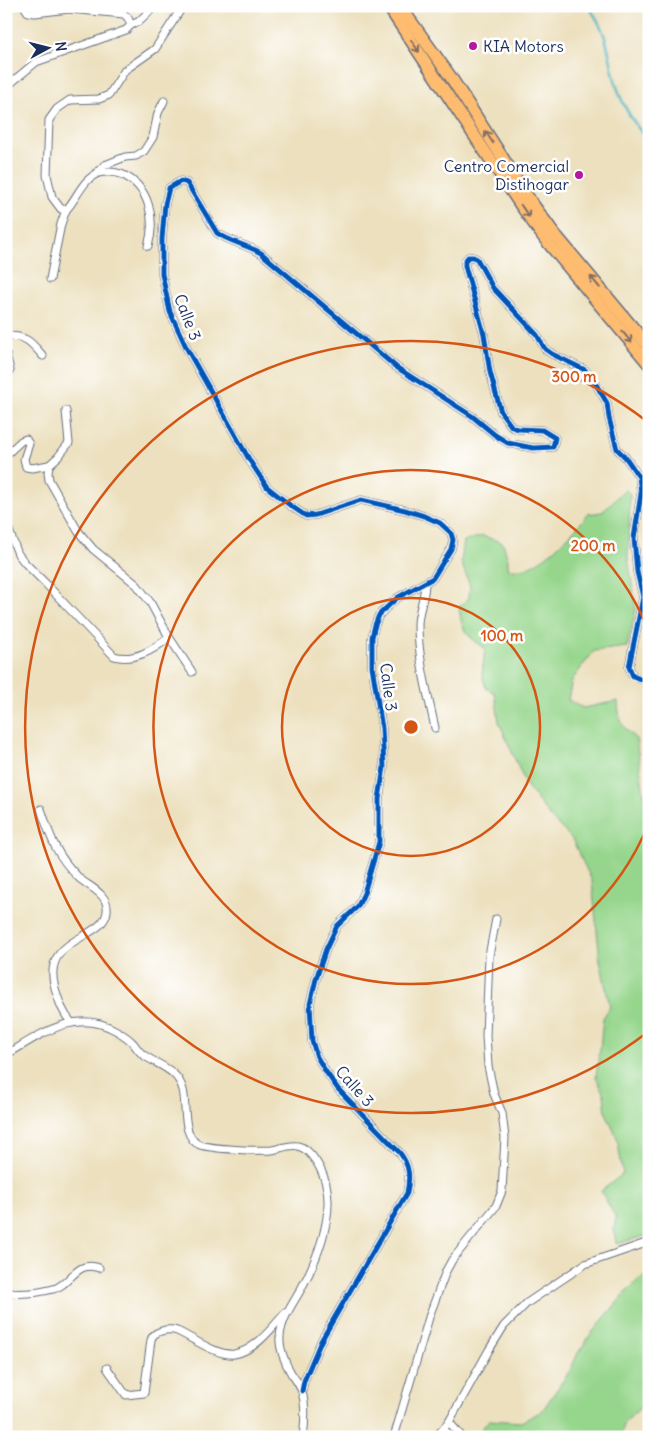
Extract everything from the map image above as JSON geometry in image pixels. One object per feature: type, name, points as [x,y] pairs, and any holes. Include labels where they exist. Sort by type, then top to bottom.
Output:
[{"type":"main road","points":[[388,6],[536,226],[649,364]]},
{"type":"main road","points":[[400,6],[450,76],[531,202],[553,232],[649,347]]},
{"type":"street","points":[[24,6],[28,12],[35,13],[69,9],[110,11],[124,14],[131,25]]},
{"type":"street","points":[[6,87],[36,62],[126,30],[155,6]]},
{"type":"street","points":[[66,210],[61,209],[52,196],[47,175],[49,120],[57,109],[70,100],[99,99],[109,95],[125,70],[155,49],[183,6]]},
{"type":"street","points":[[50,279],[61,224],[66,210],[78,192],[105,165],[125,157],[136,156],[144,151],[153,137],[158,113],[164,100]]},
{"type":"street","points":[[91,178],[99,173],[116,172],[128,177],[139,186],[149,207],[151,230],[148,246]]},
{"type":"street","name":"Calle 3","points":[[302,1391],[304,1381],[321,1341],[406,1193],[410,1177],[407,1162],[338,1089],[317,1057],[312,1041],[310,1004],[326,949],[338,926],[358,906],[364,893],[379,842],[379,799],[384,766],[382,728],[372,666],[372,637],[375,626],[379,615],[397,598],[433,578],[451,549],[453,540],[451,533],[440,523],[405,510],[361,500],[316,515],[306,516],[290,506],[267,487],[250,461],[187,349],[170,312],[162,274],[162,239],[165,204],[169,188],[173,184],[181,181],[187,182],[217,233],[261,253],[396,367],[472,416],[508,443],[546,448],[552,447],[555,438],[542,430],[518,429],[512,426],[501,412],[490,372],[484,334],[465,266],[468,256],[477,259],[493,288],[537,335],[545,349],[585,370],[607,403],[617,448],[639,477],[641,494],[634,538],[637,572],[642,597],[629,667],[633,676],[649,683]]},
{"type":"street","points":[[6,336],[19,336],[30,341],[43,356]]},
{"type":"street","points":[[6,354],[10,370],[6,372]]},
{"type":"street","points":[[6,455],[21,441],[26,439],[29,444],[24,459],[26,467],[32,468],[49,465],[69,443],[66,411]]},
{"type":"street","points":[[49,465],[49,480],[78,531],[93,550],[137,585],[150,602],[169,637],[192,672]]},
{"type":"street","points":[[6,524],[18,554],[25,563],[114,656],[123,659],[143,654],[169,637]]},
{"type":"street","points":[[426,583],[418,623],[419,646],[434,728]]},
{"type":"street","points":[[41,809],[52,842],[65,864],[103,897],[107,906],[107,913],[102,922],[66,946],[57,958],[52,971],[53,982],[63,1013],[71,1022]]},
{"type":"street","points":[[394,1437],[430,1314],[446,1271],[452,1260],[496,1206],[502,1191],[505,1138],[502,1113],[494,1094],[488,1066],[486,1036],[489,956],[496,919]]},
{"type":"street","points":[[6,1054],[36,1036],[71,1022],[90,1021],[105,1025],[132,1042],[143,1056],[173,1073],[178,1078],[183,1090],[185,1118],[192,1137],[198,1144],[270,1150],[298,1146],[308,1152],[318,1166],[326,1184],[328,1205],[325,1229],[310,1268],[283,1322],[280,1338],[282,1354],[302,1391],[305,1424],[303,1437]]},
{"type":"street","points":[[436,1437],[449,1422],[504,1326],[527,1303],[585,1264],[649,1242]]},
{"type":"street","points":[[6,1293],[54,1289],[85,1266],[92,1265],[99,1268]]},
{"type":"street","points":[[107,1368],[126,1395],[144,1393],[151,1340],[155,1334],[175,1330],[222,1353],[235,1354],[252,1347],[292,1305]]},
{"type":"street","points":[[449,1422],[462,1437]]},
{"type":"street","points":[[444,1429],[451,1437]]},
{"type":"green space","points":[[625,489],[630,494],[628,558],[636,609],[627,647],[594,651],[572,680],[568,700],[583,708],[618,701],[622,722],[636,739],[649,830],[649,1235],[616,1244],[614,1229],[616,1218],[601,1191],[623,1174],[617,1138],[606,1113],[604,1095],[596,1076],[603,1018],[610,1007],[600,960],[592,881],[572,839],[551,818],[526,785],[499,722],[495,693],[486,688],[482,675],[485,648],[466,632],[463,627],[459,607],[469,598],[470,586],[461,562],[464,541],[483,536],[503,543],[508,560],[508,569],[526,568],[553,551],[588,514],[602,512]]},
{"type":"green space","points":[[649,1273],[649,1400],[625,1422],[620,1437],[475,1437],[489,1420],[521,1422],[542,1411],[571,1369],[578,1353],[591,1334],[638,1280]]},
{"type":"waterway","points":[[588,6],[596,17],[605,38],[615,81],[625,107],[649,143]]},
{"type":"cycle path","points":[[302,1391],[304,1381],[321,1341],[407,1193],[409,1182],[406,1162],[400,1153],[338,1089],[317,1057],[312,1041],[310,1004],[326,949],[337,926],[358,906],[364,893],[379,842],[379,799],[384,767],[382,728],[372,666],[372,637],[375,625],[379,615],[397,598],[433,578],[451,549],[453,540],[451,533],[440,523],[424,516],[361,500],[316,515],[306,516],[267,487],[250,461],[187,349],[170,312],[162,274],[162,239],[165,204],[169,188],[181,181],[187,183],[217,233],[261,253],[396,367],[472,416],[508,443],[533,448],[553,447],[555,438],[542,430],[512,427],[501,412],[490,372],[484,334],[465,266],[465,261],[468,257],[477,259],[493,288],[537,335],[545,349],[585,370],[607,403],[617,449],[626,458],[639,477],[641,494],[634,538],[637,572],[643,597],[629,667],[633,676],[649,683]]},
{"type":"place","name":"KIA Motors","points":[[473,46]]},
{"type":"place","name":"Centro Comercial Distihogar","points":[[579,175]]}]
